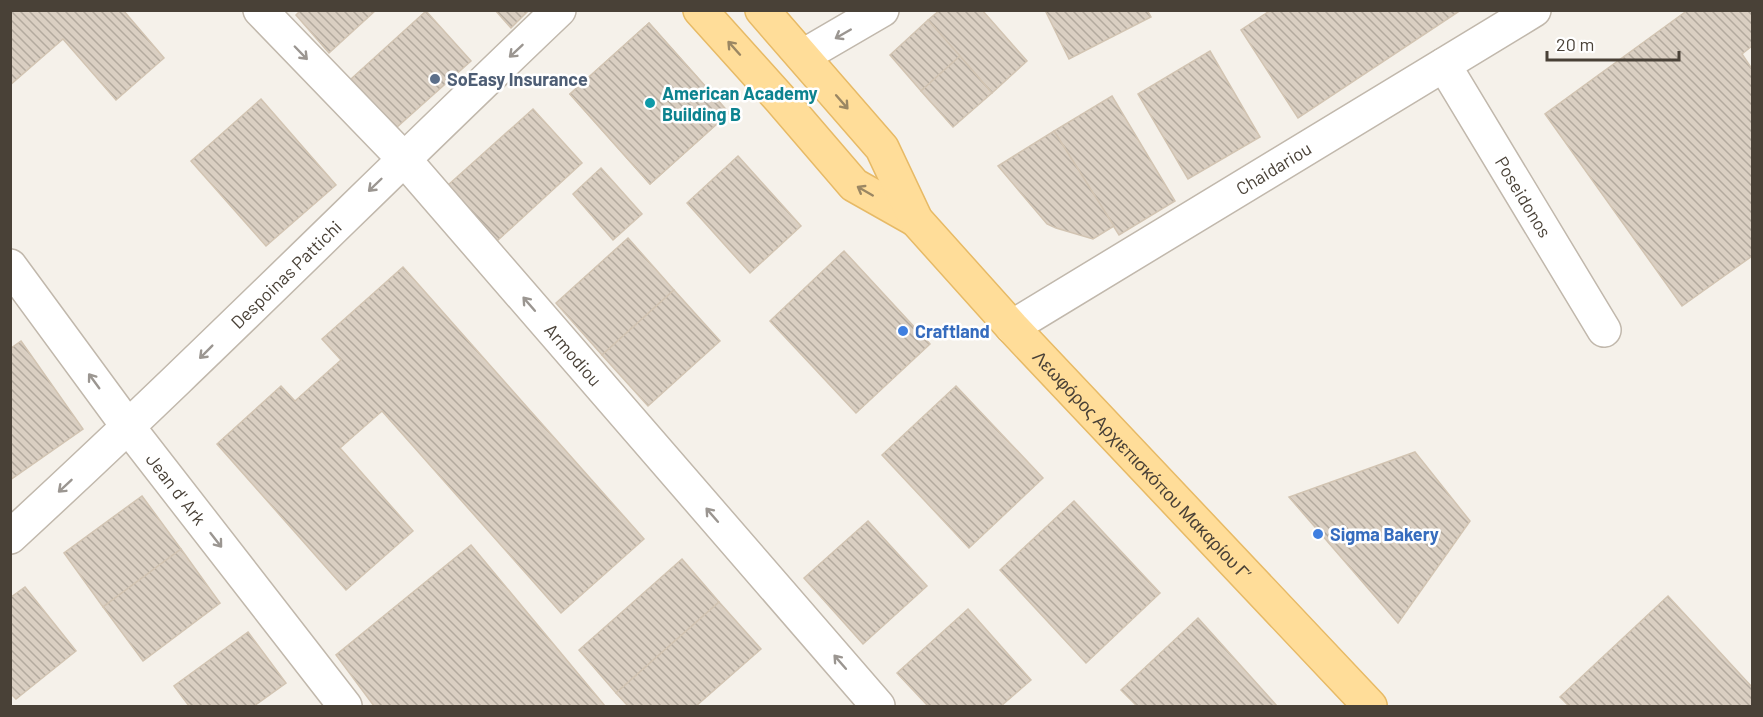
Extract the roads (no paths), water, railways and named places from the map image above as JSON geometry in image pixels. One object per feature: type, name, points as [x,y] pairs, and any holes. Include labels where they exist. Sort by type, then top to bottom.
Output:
[{"type":"main road","name":"Λεωφόρος Αρχιεπισκόπου Μακαρίου Γ’","points":[[700,10],[854,185],[916,220]]},
{"type":"main road","name":"Λεωφόρος Αρχιεπισκόπου Μακαρίου Γ’","points":[[762,10],[882,148],[916,220],[1358,702]]},
{"type":"street","name":"Armodiou","points":[[260,10],[403,158],[878,706]]},
{"type":"street","name":"Despoinas Pattichi","points":[[10,537],[129,428],[403,158],[559,10]]},
{"type":"street","points":[[803,57],[882,10]]},
{"type":"street","name":"Chaidariou","points":[[1012,327],[1534,10]]},
{"type":"street","name":"Poseidonos","points":[[1444,65],[1604,330]]},
{"type":"street","name":"Jean d' Ark","points":[[10,266],[129,428],[345,706]]},
{"type":"place","name":"SoEasy Insurance","points":[[435,79]]},
{"type":"place","name":"American Academy Building B","points":[[650,103]]},
{"type":"place","name":"Craftland","points":[[903,331]]},
{"type":"place","name":"Sigma Bakery","points":[[1318,534]]}]
